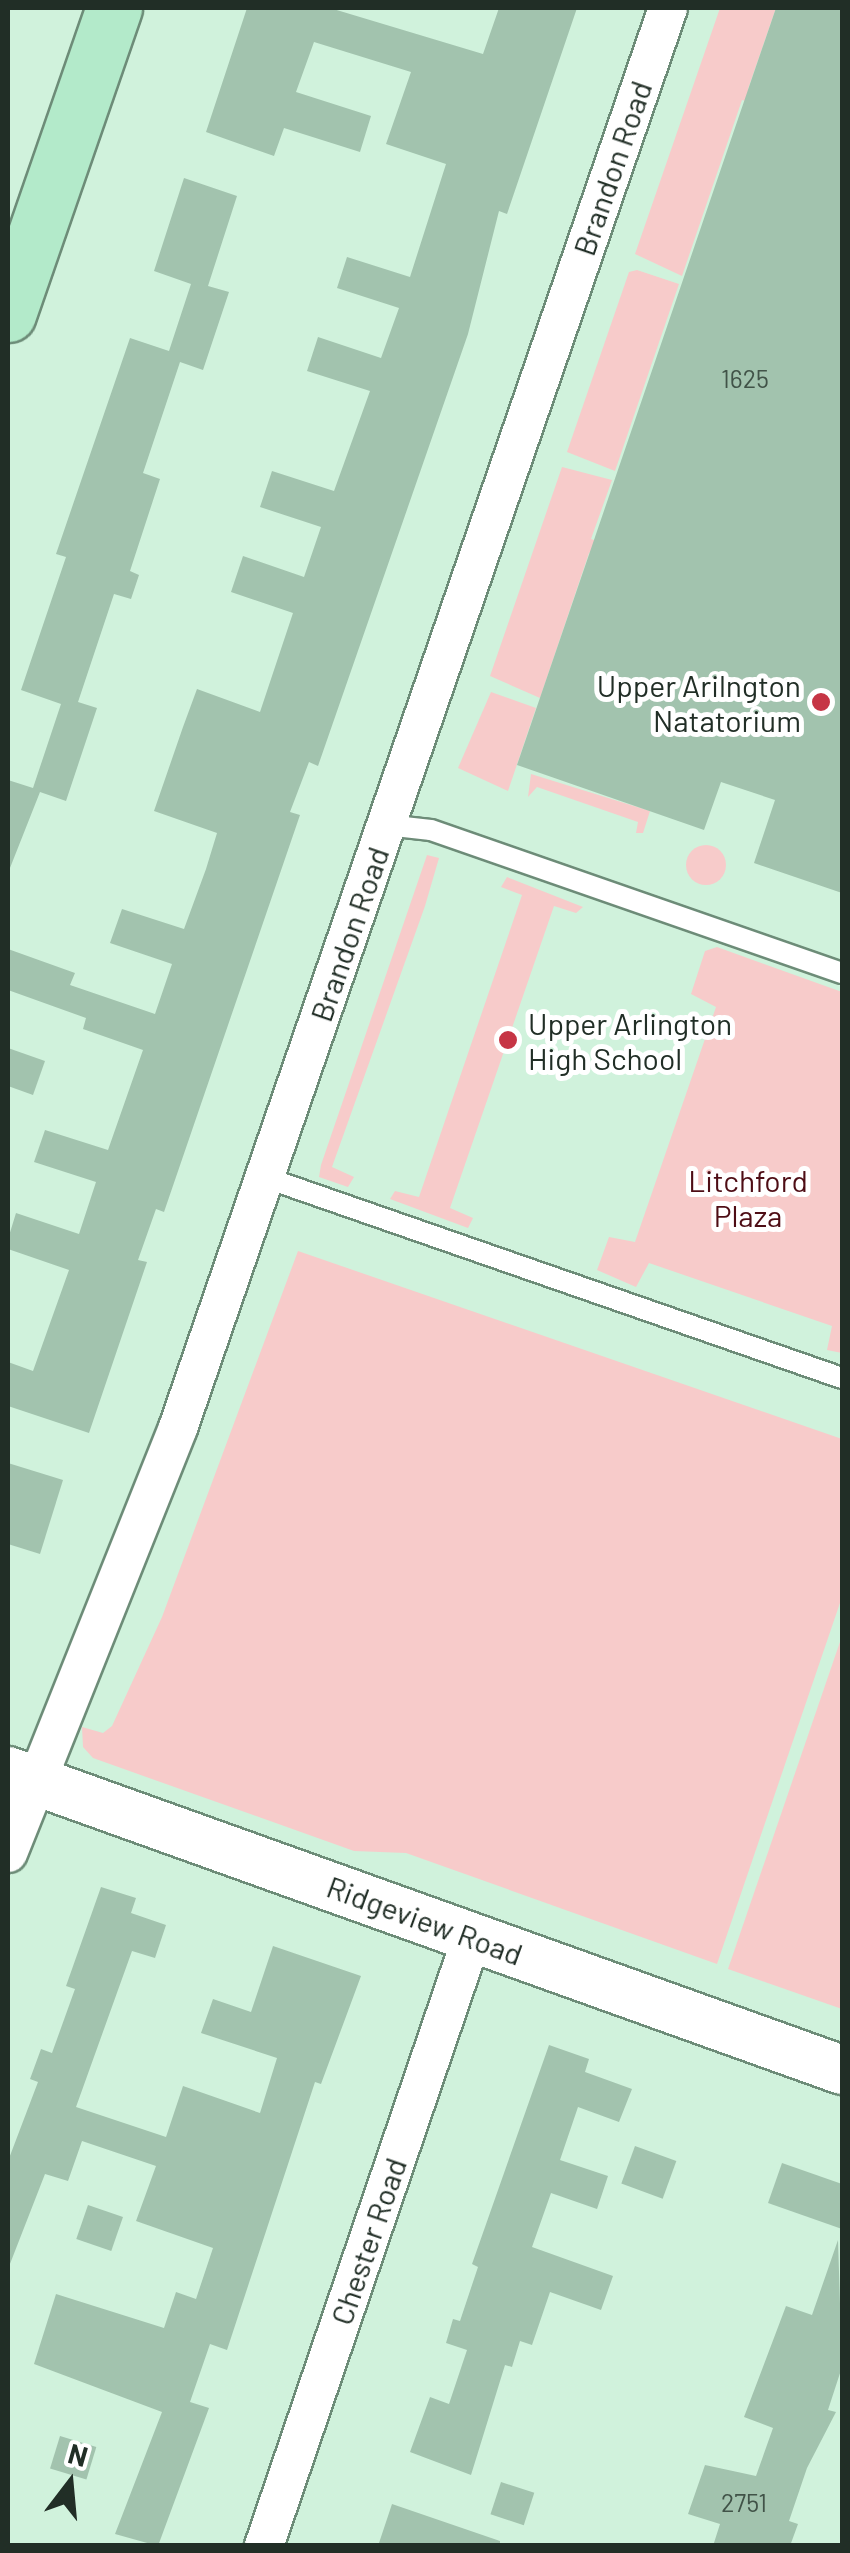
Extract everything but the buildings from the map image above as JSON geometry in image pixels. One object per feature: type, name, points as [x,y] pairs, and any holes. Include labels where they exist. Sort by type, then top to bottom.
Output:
[{"type":"main road","points":[[8,314],[114,8]]},
{"type":"street","name":"Brandon Road","points":[[8,1853],[20,1776],[178,1428],[668,8]]},
{"type":"street","name":"Ridgeview Road","points":[[20,1776],[842,2070]]},
{"type":"street","name":"Chester Road","points":[[264,2546],[472,1937]]},
{"type":"lane","points":[[386,824],[468,842],[842,973]]},
{"type":"lane","points":[[264,1177],[842,1378]]},
{"type":"green space","points":[[720,8],[776,8],[748,89],[756,104],[742,100],[682,276],[635,254]]},
{"type":"green space","points":[[637,270],[679,284],[615,471],[567,452],[629,272]]},
{"type":"green space","points":[[562,467],[612,480],[591,539],[605,544],[589,553],[540,698],[490,676]]},
{"type":"green space","points":[[491,692],[536,708],[508,791],[458,768]]},
{"type":"green space","points":[[531,774],[650,811],[643,833],[636,833],[638,822],[537,787],[528,797]]},
{"type":"green space","points":[[706,845],[720,851],[726,865],[720,879],[706,885],[692,879],[686,865],[692,851]]},
{"type":"green space","points":[[427,855],[439,858],[425,906],[332,1167],[354,1177],[348,1187],[319,1177],[321,1165]]},
{"type":"green space","points":[[507,877],[583,907],[576,913],[554,906],[450,1208],[473,1218],[468,1228],[390,1199],[395,1191],[419,1197],[522,895],[501,887]]},
{"type":"green space","name":"Litchford Plaza","points":[[717,947],[842,992],[842,1353],[827,1350],[832,1326],[649,1263],[636,1287],[597,1270],[609,1237],[635,1242],[716,1007],[691,994],[705,951]]},
{"type":"green space","points":[[298,1251],[842,1439],[842,1597],[717,1964],[406,1853],[354,1851],[93,1758],[83,1747],[82,1727],[103,1733],[112,1726],[162,1617]]},
{"type":"green space","points":[[842,1636],[842,2009],[728,1969]]},
{"type":"place","name":"Upper Arilngton Natatorium","points":[[821,702]]},
{"type":"place","name":"Upper Arlington High School","points":[[508,1040]]}]
